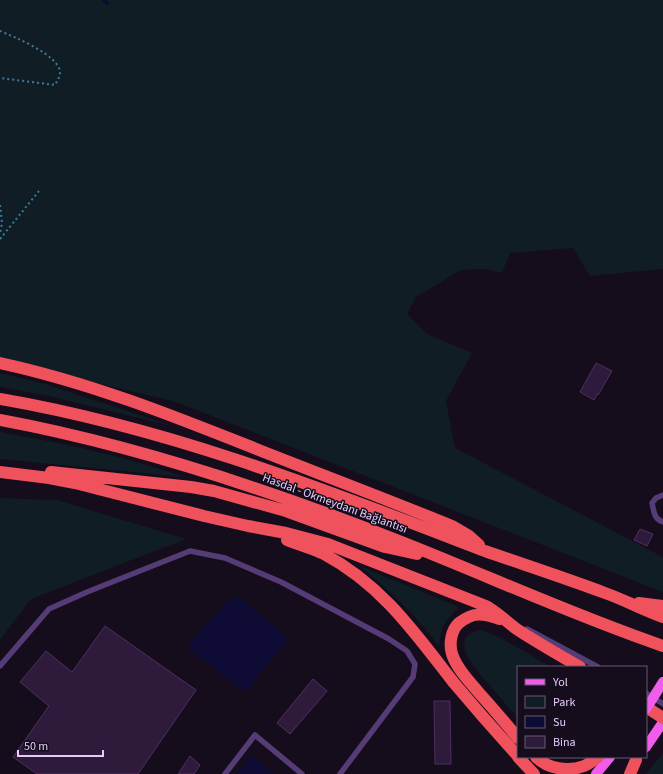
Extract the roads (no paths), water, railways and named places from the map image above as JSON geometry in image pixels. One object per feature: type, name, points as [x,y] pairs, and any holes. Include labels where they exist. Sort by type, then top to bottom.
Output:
[{"type":"highway","points":[[0,363],[77,382],[122,397],[213,432],[452,526],[469,536],[486,551]]},
{"type":"highway","name":"Hasdal - Okmeydanı Bağlantısı","points":[[0,398],[88,416],[173,439],[240,460],[333,492],[486,551],[630,602]]},
{"type":"highway","name":"Hasdal - Okmeydanı Bağlantısı","points":[[0,420],[59,431],[125,448],[203,471],[345,520],[663,646]]},
{"type":"highway","points":[[0,468],[31,469],[166,484],[214,491],[286,511],[385,547],[438,557]]},
{"type":"highway","points":[[0,472],[75,483],[248,526],[286,533],[328,544],[486,606],[498,613],[506,622]]},
{"type":"highway","points":[[248,526],[322,554],[335,561],[370,586],[386,600],[404,620],[467,699],[517,756]]},
{"type":"highway","points":[[630,602],[663,606]]},
{"type":"highway","points":[[630,602],[663,617]]},
{"type":"highway","points":[[517,737],[466,677],[455,661],[452,652],[451,638],[457,625],[467,617],[478,614],[491,616],[506,622],[532,640],[578,666]]},
{"type":"highway","points":[[651,642],[663,653]]},
{"type":"highway","points":[[647,709],[663,718]]},
{"type":"highway","points":[[519,758],[534,774]]},
{"type":"highway","points":[[537,758],[548,766],[564,768],[584,766],[596,758]]},
{"type":"highway","points":[[630,774],[637,759]]},
{"type":"main road","points":[[647,706],[663,682]]},
{"type":"main road","points":[[647,746],[663,722]]},
{"type":"main road","points":[[596,774],[609,758]]},
{"type":"main road","points":[[624,774],[637,759]]},
{"type":"lane","points":[[663,495],[656,498],[652,503],[656,518],[663,522]]},
{"type":"lane","points":[[0,666],[49,609],[87,592],[190,551],[225,558],[281,582],[389,639],[408,651],[415,664],[413,677],[340,774]]},
{"type":"lane","points":[[506,622],[523,627],[596,666]]},
{"type":"lane","points":[[647,694],[663,704]]},
{"type":"lane","points":[[225,774],[255,735],[302,774]]},
{"type":"water","points":[[238,597],[285,634],[286,642],[247,690],[238,688],[191,650],[189,643],[230,599]]},
{"type":"water","points":[[251,755],[274,774],[237,774]]},
{"type":"waterway","points":[[104,0],[107,3]]}]
